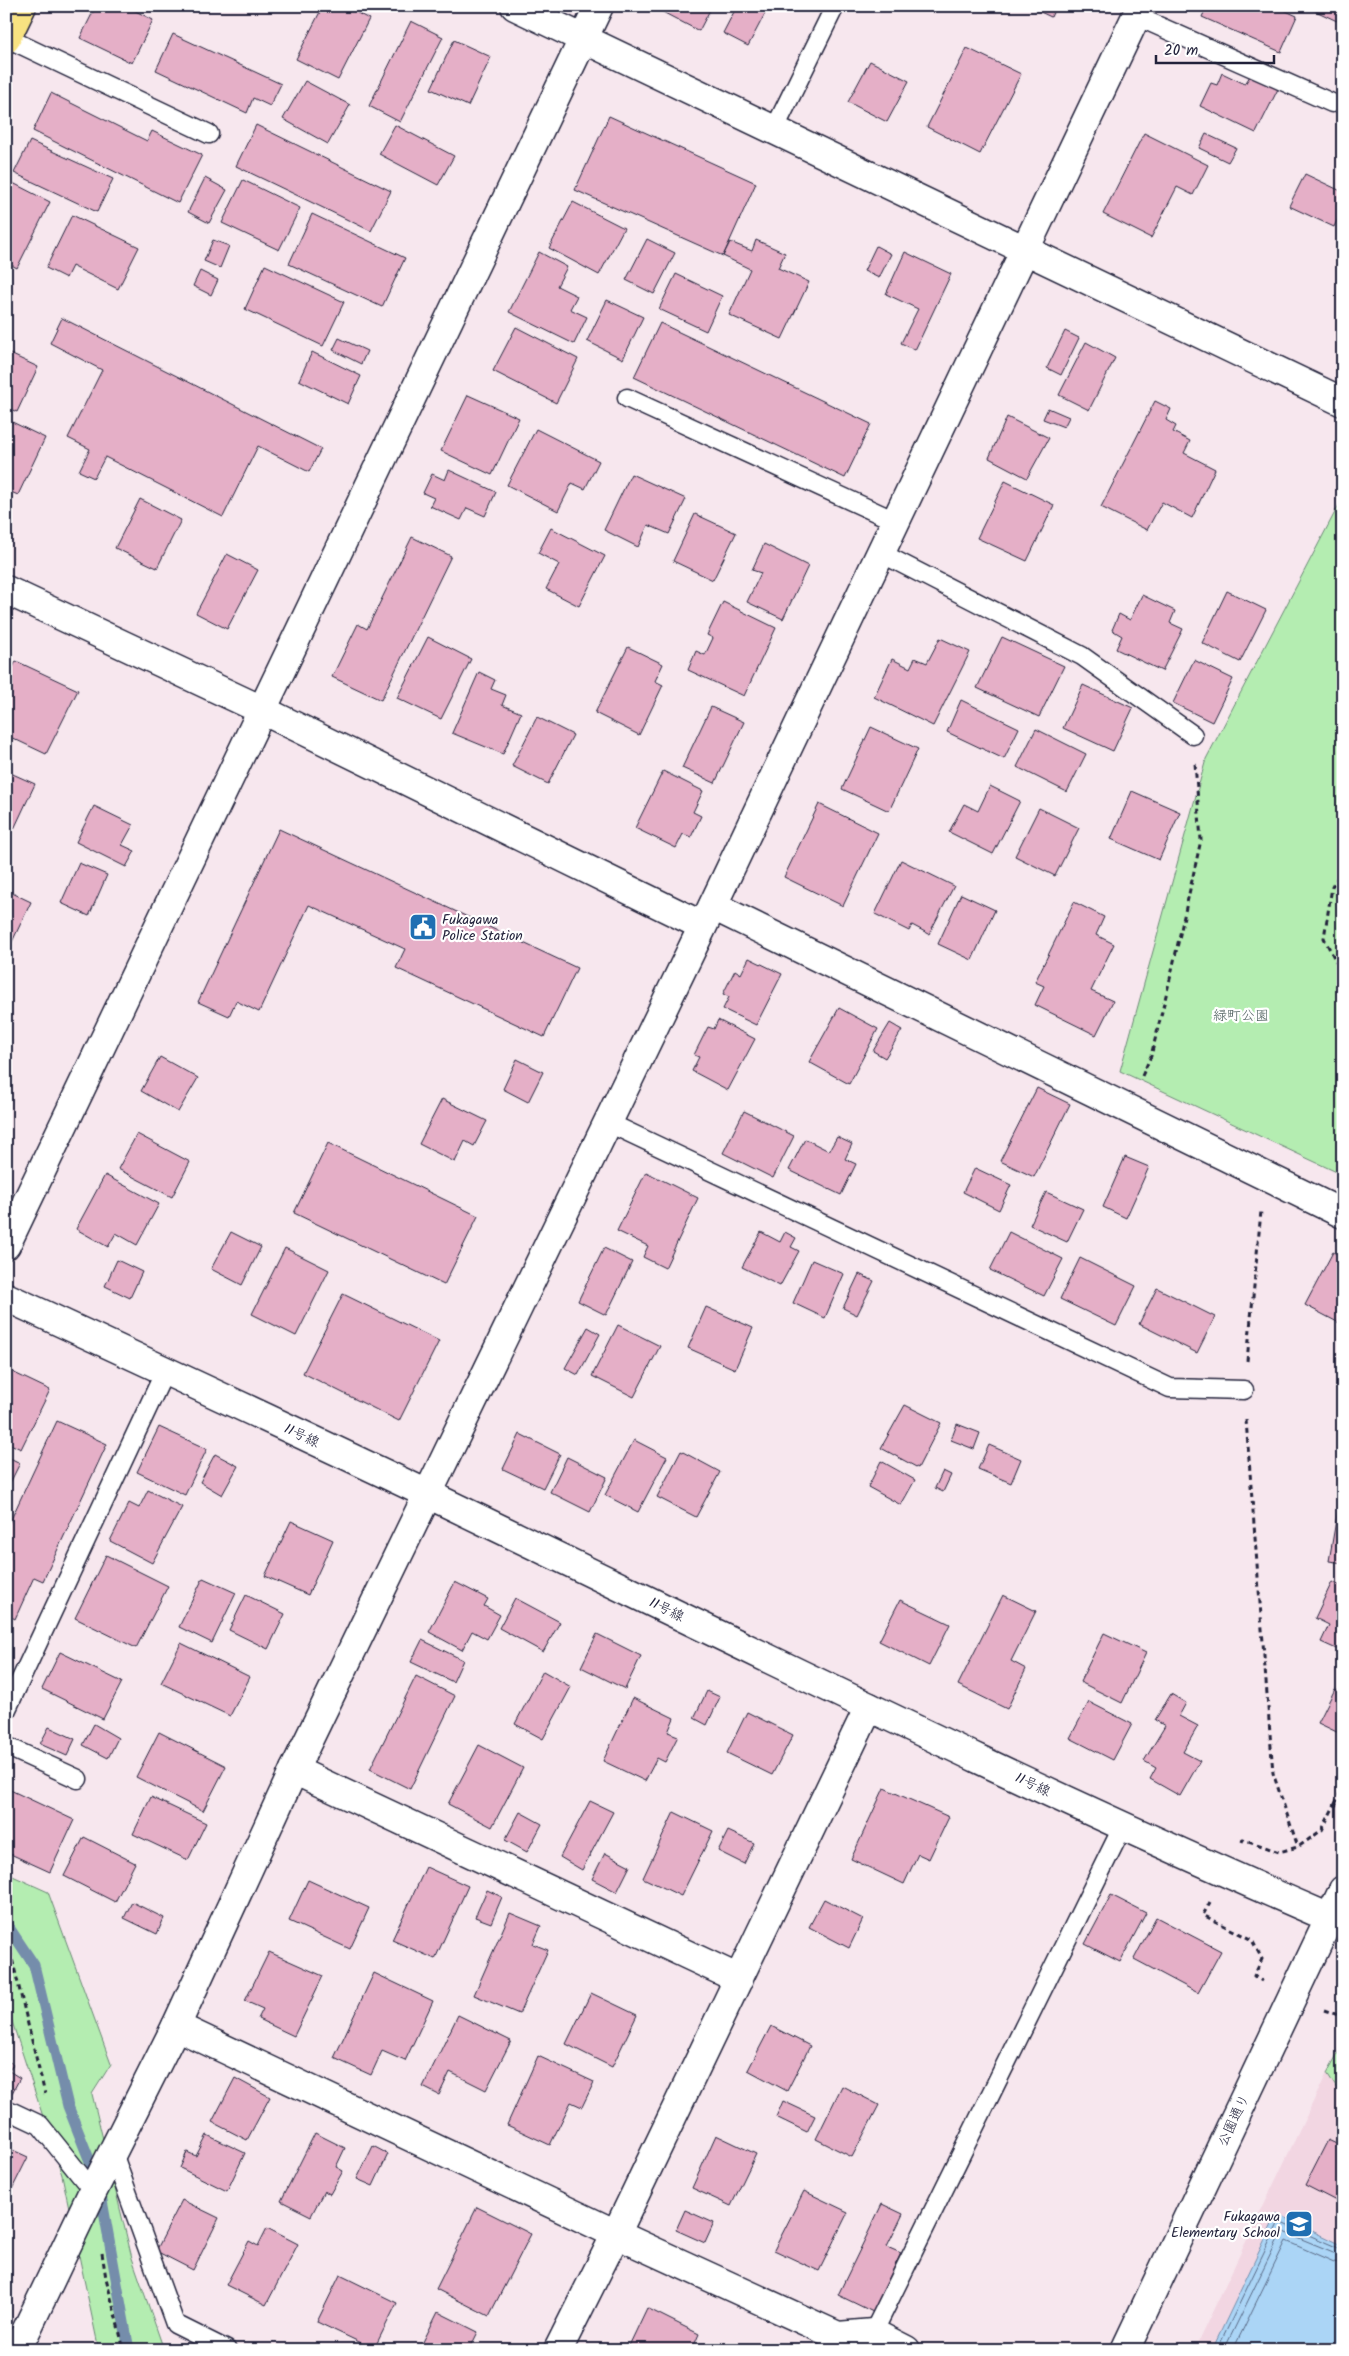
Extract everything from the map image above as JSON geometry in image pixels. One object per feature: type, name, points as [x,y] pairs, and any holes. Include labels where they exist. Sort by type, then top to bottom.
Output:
[{"type":"main road","points":[[6,39],[22,6]]},
{"type":"street","points":[[516,6],[1343,402]]},
{"type":"street","points":[[6,1245],[599,6]]},
{"type":"street","points":[[17,2350],[93,2191],[176,2026],[294,1770],[609,1123],[1138,11]]},
{"type":"street","points":[[6,590],[1127,1109],[1343,1214]]},
{"type":"street","name":"11号線","points":[[6,1297],[429,1494],[869,1707],[1224,1873],[1336,1923]]},
{"type":"street","points":[[558,2350],[616,2234],[869,1707]]},
{"type":"street","points":[[294,1770],[739,1979]]},
{"type":"street","name":"公園通り","points":[[1125,2350],[1336,1923],[1343,1890]]},
{"type":"street","points":[[176,2026],[616,2234],[838,2336],[873,2333],[906,2350]]},
{"type":"lane","points":[[774,130],[835,6]]},
{"type":"lane","points":[[1138,11],[1332,103]]},
{"type":"lane","points":[[6,39],[209,134]]},
{"type":"lane","points":[[627,398],[895,521]]},
{"type":"lane","points":[[881,553],[1082,656],[1193,735]]},
{"type":"lane","points":[[609,1123],[1170,1388],[1244,1390]]},
{"type":"lane","points":[[6,1711],[165,1371]]},
{"type":"lane","points":[[6,1746],[78,1779]]},
{"type":"lane","points":[[873,2333],[1123,1826]]},
{"type":"lane","points":[[6,2109],[40,2125],[93,2191]]},
{"type":"lane","points":[[113,2153],[175,2324],[227,2350]]},
{"type":"path","points":[[1127,1109],[1151,1056],[1170,980],[1200,840],[1193,735]]},
{"type":"path","points":[[1343,868],[1332,887],[1324,938],[1343,975]]},
{"type":"path","points":[[1264,1175],[1244,1390],[1273,1774],[1298,1847]]},
{"type":"path","points":[[1335,1804],[1343,1788]]},
{"type":"path","points":[[1338,2015],[1343,2006]]},
{"type":"shaded area","name":"Fukagawa Elementary School","points":[[1327,2073],[1343,2098],[1343,2350],[1194,2350]]},
{"type":"green space","name":"緑町公園","points":[[1343,497],[1343,1175],[1120,1071],[1206,759]]},
{"type":"green space","points":[[6,1873],[48,1892],[111,2064],[92,2094],[132,2258],[164,2350],[99,2350],[62,2175],[6,2003]]},
{"type":"green space","points":[[1343,2044],[1343,2098],[1327,2073]]},
{"type":"water","points":[[1277,2214],[1343,2246],[1343,2350],[1212,2350]]},
{"type":"building","points":[[96,6],[126,6],[153,20],[132,63],[80,38]]},
{"type":"building","points":[[323,6],[344,6],[369,19],[338,80],[296,59]]},
{"type":"building","points":[[656,6],[712,6],[699,31],[655,8]]},
{"type":"building","points":[[737,6],[769,6],[748,46],[723,33]]},
{"type":"building","points":[[1028,6],[1056,6],[1051,17]]},
{"type":"building","points":[[1207,6],[1275,6],[1297,16],[1281,52],[1202,17]]},
{"type":"building","points":[[1305,6],[1343,6],[1343,9],[1337,21]]},
{"type":"building","points":[[411,21],[443,37],[400,122],[369,106]]},
{"type":"building","points":[[173,34],[281,84],[270,106],[253,98],[247,113],[156,70]]},
{"type":"building","points":[[454,40],[491,57],[468,106],[431,89]]},
{"type":"building","points":[[967,48],[1021,74],[980,154],[927,127]]},
{"type":"building","points":[[870,61],[909,81],[887,122],[848,102]]},
{"type":"building","points":[[1222,73],[1245,84],[1250,76],[1278,89],[1256,133],[1200,106],[1211,83],[1217,85]]},
{"type":"building","points":[[305,81],[350,105],[328,144],[283,119]]},
{"type":"building","points":[[51,93],[147,141],[152,131],[202,155],[178,203],[33,131]]},
{"type":"building","points":[[609,116],[756,183],[723,256],[575,190]]},
{"type":"building","points":[[256,125],[391,191],[371,231],[236,166]]},
{"type":"building","points":[[395,125],[454,156],[438,185],[379,154]]},
{"type":"building","points":[[1144,133],[1208,165],[1193,195],[1177,187],[1151,238],[1103,214]]},
{"type":"building","points":[[1206,134],[1236,148],[1228,162],[1199,148]]},
{"type":"building","points":[[30,141],[113,179],[97,212],[14,173]]},
{"type":"building","points":[[1305,174],[1343,192],[1343,208],[1334,227],[1289,206]]},
{"type":"building","points":[[205,178],[227,190],[209,223],[188,212]]},
{"type":"building","points":[[243,180],[300,208],[279,250],[222,223]]},
{"type":"building","points":[[9,181],[50,202],[17,268],[6,262],[6,187]]},
{"type":"building","points":[[573,202],[624,228],[599,275],[549,248]]},
{"type":"building","points":[[312,214],[405,258],[382,307],[289,264]]},
{"type":"building","points":[[72,215],[139,247],[118,289],[72,266],[66,278],[46,268]]},
{"type":"building","points":[[647,239],[675,253],[654,294],[626,280]]},
{"type":"building","points":[[213,240],[229,246],[220,268],[204,261]]},
{"type":"building","points":[[756,240],[785,253],[778,268],[809,282],[782,339],[729,315],[750,269],[723,256],[730,242],[752,251]]},
{"type":"building","points":[[876,246],[891,254],[879,278],[864,271]]},
{"type":"building","points":[[539,252],[567,267],[557,286],[577,296],[570,309],[587,317],[574,344],[509,312]]},
{"type":"building","points":[[905,252],[951,274],[915,350],[901,343],[918,309],[886,294]]},
{"type":"building","points":[[265,265],[344,302],[323,346],[245,309]]},
{"type":"building","points":[[200,271],[218,280],[211,295],[193,286]]},
{"type":"building","points":[[676,274],[722,296],[706,331],[659,309]]},
{"type":"building","points":[[607,300],[643,317],[623,359],[587,341]]},
{"type":"building","points":[[62,318],[321,449],[309,472],[258,446],[223,517],[105,457],[94,478],[79,471],[90,449],[68,438],[102,370],[50,343]]},
{"type":"building","points":[[660,323],[871,424],[845,478],[634,377]]},
{"type":"building","points":[[516,327],[578,359],[556,403],[493,371]]},
{"type":"building","points":[[1065,331],[1079,338],[1061,375],[1047,368]]},
{"type":"building","points":[[339,338],[367,351],[361,364],[333,350]]},
{"type":"building","points":[[1086,342],[1115,358],[1089,410],[1059,395]]},
{"type":"building","points":[[6,352],[38,367],[17,412],[6,407]]},
{"type":"building","points":[[312,352],[361,376],[348,404],[299,380]]},
{"type":"building","points":[[468,395],[519,418],[492,475],[441,451]]},
{"type":"building","points":[[1155,401],[1171,409],[1166,420],[1176,426],[1173,432],[1190,441],[1184,453],[1215,469],[1192,518],[1162,502],[1147,530],[1101,507]]},
{"type":"building","points":[[1048,408],[1069,417],[1064,427],[1043,419]]},
{"type":"building","points":[[1007,417],[1049,438],[1027,478],[989,458]]},
{"type":"building","points":[[6,419],[45,438],[18,495],[6,490]]},
{"type":"building","points":[[536,429],[599,461],[585,489],[572,483],[558,511],[507,485]]},
{"type":"building","points":[[449,470],[496,492],[485,516],[467,508],[461,520],[430,506],[434,498],[423,493],[432,474],[445,480]]},
{"type":"building","points":[[631,474],[686,499],[669,534],[648,525],[638,547],[604,530]]},
{"type":"building","points":[[1005,481],[1054,505],[1027,561],[977,538]]},
{"type":"building","points":[[140,499],[181,520],[157,568],[115,548]]},
{"type":"building","points":[[695,514],[736,533],[713,580],[673,561]]},
{"type":"building","points":[[551,528],[605,556],[579,606],[546,589],[559,564],[538,553]]},
{"type":"building","points":[[412,537],[451,556],[381,700],[332,677],[358,624],[367,629]]},
{"type":"building","points":[[764,544],[808,566],[783,619],[747,602],[761,573],[752,570]]},
{"type":"building","points":[[227,554],[258,570],[227,629],[196,613]]},
{"type":"building","points":[[1227,591],[1266,610],[1240,662],[1202,643]]},
{"type":"building","points":[[1142,595],[1175,611],[1170,623],[1183,629],[1162,671],[1116,649],[1122,636],[1112,630],[1119,614],[1130,620]]},
{"type":"building","points":[[723,602],[776,628],[744,696],[688,670],[696,651],[705,655],[713,638],[707,635]]},
{"type":"building","points":[[428,637],[471,659],[441,719],[397,698]]},
{"type":"building","points":[[1002,637],[1064,666],[1039,717],[977,688]]},
{"type":"building","points":[[940,638],[970,652],[933,726],[874,697],[892,659],[910,668],[915,658],[927,663]]},
{"type":"building","points":[[628,647],[663,664],[655,681],[663,685],[639,735],[595,713]]},
{"type":"building","points":[[1194,660],[1233,679],[1212,722],[1173,703]]},
{"type":"building","points":[[16,661],[78,690],[46,754],[6,735],[6,681]]},
{"type":"building","points":[[479,672],[495,680],[491,689],[506,695],[502,705],[521,713],[503,754],[452,733]]},
{"type":"building","points":[[1083,685],[1133,708],[1113,751],[1063,728]]},
{"type":"building","points":[[961,700],[1019,728],[1004,759],[947,732]]},
{"type":"building","points":[[711,707],[744,722],[715,783],[682,768]]},
{"type":"building","points":[[537,717],[573,735],[548,784],[512,766]]},
{"type":"building","points":[[871,727],[918,749],[889,811],[842,789]]},
{"type":"building","points":[[1036,729],[1086,754],[1067,792],[1017,767]]},
{"type":"building","points":[[6,771],[35,784],[14,829],[6,826]]},
{"type":"building","points":[[663,771],[703,791],[693,812],[701,816],[691,837],[683,834],[676,848],[635,828]]},
{"type":"building","points":[[990,786],[1020,801],[993,854],[949,832],[964,804],[978,811]]},
{"type":"building","points":[[1132,791],[1180,812],[1159,860],[1111,839]]},
{"type":"building","points":[[819,804],[878,833],[843,906],[784,877]]},
{"type":"building","points":[[94,806],[133,825],[122,845],[135,851],[126,867],[76,842]]},
{"type":"building","points":[[1039,808],[1079,828],[1055,876],[1015,856]]},
{"type":"building","name":"Fukagawa Police Station","points":[[279,829],[577,968],[544,1037],[396,968],[405,949],[309,905],[259,1012],[236,1001],[229,1016],[198,1002]]},
{"type":"building","points":[[901,860],[954,886],[929,934],[912,925],[909,931],[875,914]]},
{"type":"building","points":[[79,863],[107,875],[89,916],[61,903]]},
{"type":"building","points":[[6,890],[31,902],[11,944],[6,942]]},
{"type":"building","points":[[961,894],[995,910],[972,960],[938,944]]},
{"type":"building","points":[[1074,902],[1104,917],[1096,935],[1114,944],[1091,991],[1113,1001],[1096,1035],[1035,1005],[1044,986],[1035,982]]},
{"type":"building","points":[[749,958],[782,974],[756,1025],[723,1009],[729,997],[723,994],[735,970],[741,974]]},
{"type":"building","points":[[839,1008],[878,1029],[849,1084],[809,1062]]},
{"type":"building","points":[[718,1020],[755,1039],[728,1090],[692,1071],[699,1057],[694,1055],[708,1027],[714,1029]]},
{"type":"building","points":[[890,1023],[902,1030],[885,1058],[873,1051]]},
{"type":"building","points":[[160,1057],[198,1078],[178,1112],[141,1091]]},
{"type":"building","points":[[517,1059],[543,1072],[528,1102],[503,1089]]},
{"type":"building","points":[[1037,1088],[1070,1104],[1034,1177],[1000,1161]]},
{"type":"building","points":[[442,1099],[487,1121],[474,1146],[465,1141],[455,1162],[419,1144]]},
{"type":"building","points":[[744,1111],[794,1136],[773,1178],[723,1153]]},
{"type":"building","points":[[137,1134],[190,1162],[172,1197],[118,1169]]},
{"type":"building","points":[[837,1137],[852,1144],[845,1159],[856,1164],[841,1195],[789,1170],[805,1139],[829,1151]]},
{"type":"building","points":[[328,1143],[478,1216],[444,1285],[294,1213]]},
{"type":"building","points":[[1125,1157],[1149,1167],[1126,1218],[1103,1207]]},
{"type":"building","points":[[975,1168],[1011,1185],[999,1210],[963,1192]]},
{"type":"building","points":[[646,1172],[698,1198],[665,1268],[643,1257],[648,1246],[617,1231]]},
{"type":"building","points":[[105,1175],[159,1204],[137,1245],[116,1233],[108,1247],[76,1229]]},
{"type":"building","points":[[1046,1192],[1083,1209],[1067,1242],[1030,1225]]},
{"type":"building","points":[[231,1232],[261,1247],[242,1285],[211,1269]]},
{"type":"building","points":[[761,1232],[780,1242],[785,1232],[796,1238],[791,1247],[799,1251],[780,1286],[742,1267]]},
{"type":"building","points":[[1009,1232],[1063,1259],[1044,1296],[990,1270]]},
{"type":"building","points":[[285,1248],[329,1270],[296,1336],[252,1314]]},
{"type":"building","points":[[604,1248],[632,1262],[606,1315],[578,1301]]},
{"type":"building","points":[[1333,1252],[1343,1257],[1343,1325],[1305,1305]]},
{"type":"building","points":[[1080,1258],[1136,1286],[1116,1326],[1060,1299]]},
{"type":"building","points":[[117,1260],[142,1272],[130,1298],[105,1286]]},
{"type":"building","points":[[812,1260],[844,1274],[825,1318],[793,1303]]},
{"type":"building","points":[[859,1274],[874,1281],[857,1315],[843,1308]]},
{"type":"building","points":[[1157,1288],[1215,1317],[1197,1353],[1139,1324]]},
{"type":"building","points":[[343,1294],[439,1341],[399,1421],[303,1373]]},
{"type":"building","points":[[706,1307],[753,1328],[735,1369],[688,1348]]},
{"type":"building","points":[[618,1325],[660,1346],[634,1397],[592,1376]]},
{"type":"building","points":[[588,1327],[600,1334],[578,1375],[565,1368]]},
{"type":"building","points":[[6,1369],[50,1390],[21,1449],[6,1442]]},
{"type":"building","points":[[905,1405],[941,1423],[918,1468],[881,1448]]},
{"type":"building","points":[[57,1421],[107,1444],[43,1581],[34,1577],[15,1619],[6,1614],[6,1530]]},
{"type":"building","points":[[957,1424],[980,1433],[974,1449],[951,1440]]},
{"type":"building","points":[[159,1427],[207,1449],[185,1495],[137,1472]]},
{"type":"building","points":[[520,1434],[560,1454],[543,1488],[503,1469]]},
{"type":"building","points":[[634,1440],[667,1457],[638,1512],[605,1495]]},
{"type":"building","points":[[989,1445],[1021,1459],[1011,1483],[978,1469]]},
{"type":"building","points":[[681,1451],[720,1472],[696,1517],[657,1497]]},
{"type":"building","points":[[215,1454],[238,1466],[222,1495],[200,1482]]},
{"type":"building","points":[[6,1456],[20,1463],[6,1491]]},
{"type":"building","points":[[567,1457],[607,1477],[590,1512],[550,1492]]},
{"type":"building","points":[[881,1461],[915,1480],[901,1505],[868,1487]]},
{"type":"building","points":[[943,1471],[951,1475],[943,1492],[935,1488]]},
{"type":"building","points":[[1343,1480],[1343,1563],[1329,1561]]},
{"type":"building","points":[[148,1490],[182,1507],[152,1563],[110,1541],[129,1503],[139,1508]]},
{"type":"building","points":[[291,1521],[333,1540],[308,1595],[265,1576]]},
{"type":"building","points":[[106,1555],[168,1586],[136,1648],[75,1618]]},
{"type":"building","points":[[203,1578],[236,1593],[212,1643],[179,1627]]},
{"type":"building","points":[[455,1582],[488,1599],[484,1606],[500,1615],[487,1639],[472,1631],[462,1650],[429,1632]]},
{"type":"building","points":[[1332,1582],[1343,1587],[1343,1652],[1321,1642],[1329,1625],[1315,1618]]},
{"type":"building","points":[[246,1595],[285,1614],[268,1649],[229,1630]]},
{"type":"building","points":[[1003,1595],[1036,1611],[1011,1661],[1026,1669],[1007,1709],[958,1685]]},
{"type":"building","points":[[515,1598],[560,1622],[543,1652],[499,1628]]},
{"type":"building","points":[[900,1600],[950,1624],[929,1666],[879,1641]]},
{"type":"building","points":[[1104,1633],[1146,1653],[1122,1703],[1080,1682]]},
{"type":"building","points":[[597,1634],[641,1656],[625,1689],[581,1667]]},
{"type":"building","points":[[422,1640],[463,1660],[453,1682],[411,1662]]},
{"type":"building","points":[[181,1643],[250,1677],[230,1716],[161,1683]]},
{"type":"building","points":[[60,1652],[122,1682],[103,1719],[42,1689]]},
{"type":"building","points":[[543,1671],[571,1687],[543,1739],[515,1724]]},
{"type":"building","points":[[416,1676],[455,1696],[410,1789],[370,1769]]},
{"type":"building","points":[[1335,1689],[1343,1693],[1343,1735],[1318,1723]]},
{"type":"building","points":[[707,1691],[720,1697],[707,1725],[694,1718]]},
{"type":"building","points":[[1171,1694],[1186,1703],[1179,1716],[1198,1726],[1183,1752],[1200,1761],[1180,1796],[1150,1779],[1156,1768],[1144,1761],[1165,1726],[1155,1720]]},
{"type":"building","points":[[633,1698],[674,1718],[668,1732],[678,1736],[665,1762],[657,1758],[645,1781],[603,1761]]},
{"type":"building","points":[[1089,1702],[1132,1724],[1113,1760],[1070,1738]]},
{"type":"building","points":[[747,1712],[793,1735],[772,1775],[727,1753]]},
{"type":"building","points":[[94,1724],[118,1738],[108,1758],[83,1745]]},
{"type":"building","points":[[49,1727],[75,1739],[67,1756],[40,1744]]},
{"type":"building","points":[[159,1732],[226,1766],[203,1811],[136,1777]]},
{"type":"building","points":[[479,1745],[523,1768],[492,1827],[448,1804]]},
{"type":"building","points":[[6,1788],[74,1820],[50,1872],[6,1852]]},
{"type":"building","points":[[884,1788],[949,1817],[929,1859],[918,1854],[904,1884],[851,1859]]},
{"type":"building","points":[[151,1797],[206,1823],[188,1860],[133,1834]]},
{"type":"building","points":[[590,1801],[613,1812],[582,1870],[560,1857]]},
{"type":"building","points":[[520,1812],[542,1824],[527,1852],[505,1840]]},
{"type":"building","points":[[674,1812],[713,1831],[681,1896],[643,1878]]},
{"type":"building","points":[[728,1831],[754,1843],[744,1864],[718,1851]]},
{"type":"building","points":[[84,1837],[135,1863],[115,1902],[64,1876]]},
{"type":"building","points":[[605,1853],[630,1866],[617,1892],[592,1879]]},
{"type":"building","points":[[426,1867],[468,1886],[435,1959],[392,1940]]},
{"type":"building","points":[[308,1880],[369,1908],[350,1949],[289,1921]]},
{"type":"building","points":[[487,1890],[502,1897],[491,1923],[475,1917]]},
{"type":"building","points":[[1111,1895],[1146,1913],[1120,1962],[1085,1944]]},
{"type":"building","points":[[824,1899],[863,1919],[849,1948],[809,1927]]},
{"type":"building","points":[[132,1902],[164,1918],[157,1934],[124,1918]]},
{"type":"building","points":[[510,1913],[541,1926],[533,1944],[548,1950],[519,2014],[474,1995]]},
{"type":"building","points":[[1156,1917],[1221,1951],[1198,1993],[1134,1959]]},
{"type":"building","points":[[269,1952],[323,1976],[294,2036],[258,2019],[263,2009],[245,2001]]},
{"type":"building","points":[[374,1973],[433,2001],[405,2061],[382,2051],[371,2075],[334,2058]]},
{"type":"building","points":[[591,1993],[637,2015],[612,2067],[566,2044]]},
{"type":"building","points":[[458,2015],[511,2041],[486,2090],[450,2072],[439,2095],[423,2087]]},
{"type":"building","points":[[771,2026],[810,2046],[787,2091],[748,2070]]},
{"type":"building","points":[[538,2056],[594,2082],[582,2107],[571,2102],[550,2145],[507,2125]]},
{"type":"building","points":[[6,2060],[13,2064],[9,2071],[20,2078],[12,2093],[6,2090]]},
{"type":"building","points":[[235,2078],[270,2097],[247,2140],[212,2122]]},
{"type":"building","points":[[842,2086],[879,2105],[852,2157],[816,2139]]},
{"type":"building","points":[[783,2101],[815,2116],[807,2132],[776,2117]]},
{"type":"building","points":[[315,2133],[345,2148],[336,2167],[343,2171],[330,2194],[324,2191],[311,2216],[281,2201]]},
{"type":"building","points":[[207,2135],[245,2153],[227,2191],[180,2168],[187,2152],[196,2156]]},
{"type":"building","points":[[716,2135],[756,2154],[731,2206],[692,2188]]},
{"type":"building","points":[[1328,2140],[1343,2147],[1342,2204],[1305,2185]]},
{"type":"building","points":[[373,2146],[388,2154],[373,2186],[357,2179]]},
{"type":"building","points":[[6,2147],[28,2157],[6,2201]]},
{"type":"building","points":[[804,2191],[848,2212],[819,2271],[774,2250]]},
{"type":"building","points":[[182,2200],[219,2218],[193,2270],[156,2251]]},
{"type":"building","points":[[882,2204],[903,2214],[887,2247],[901,2253],[873,2312],[838,2295]]},
{"type":"building","points":[[477,2207],[531,2234],[489,2316],[436,2289]]},
{"type":"building","points":[[685,2210],[714,2223],[705,2243],[676,2230]]},
{"type":"building","points":[[267,2228],[298,2244],[266,2305],[226,2285],[249,2241],[258,2246]]},
{"type":"building","points":[[340,2275],[397,2303],[374,2349],[317,2322]]},
{"type":"building","points":[[647,2308],[699,2334],[692,2350],[627,2350]]},
{"type":"building","points":[[438,2312],[478,2332],[469,2350],[419,2350]]},
{"type":"waterway","points":[[6,1923],[34,1965],[68,2106],[99,2184],[129,2350]]},
{"type":"place","name":"Fukagawa Police Station","points":[[423,927]]},
{"type":"place","name":"Fukagawa Elementary School","points":[[1299,2224]]}]
